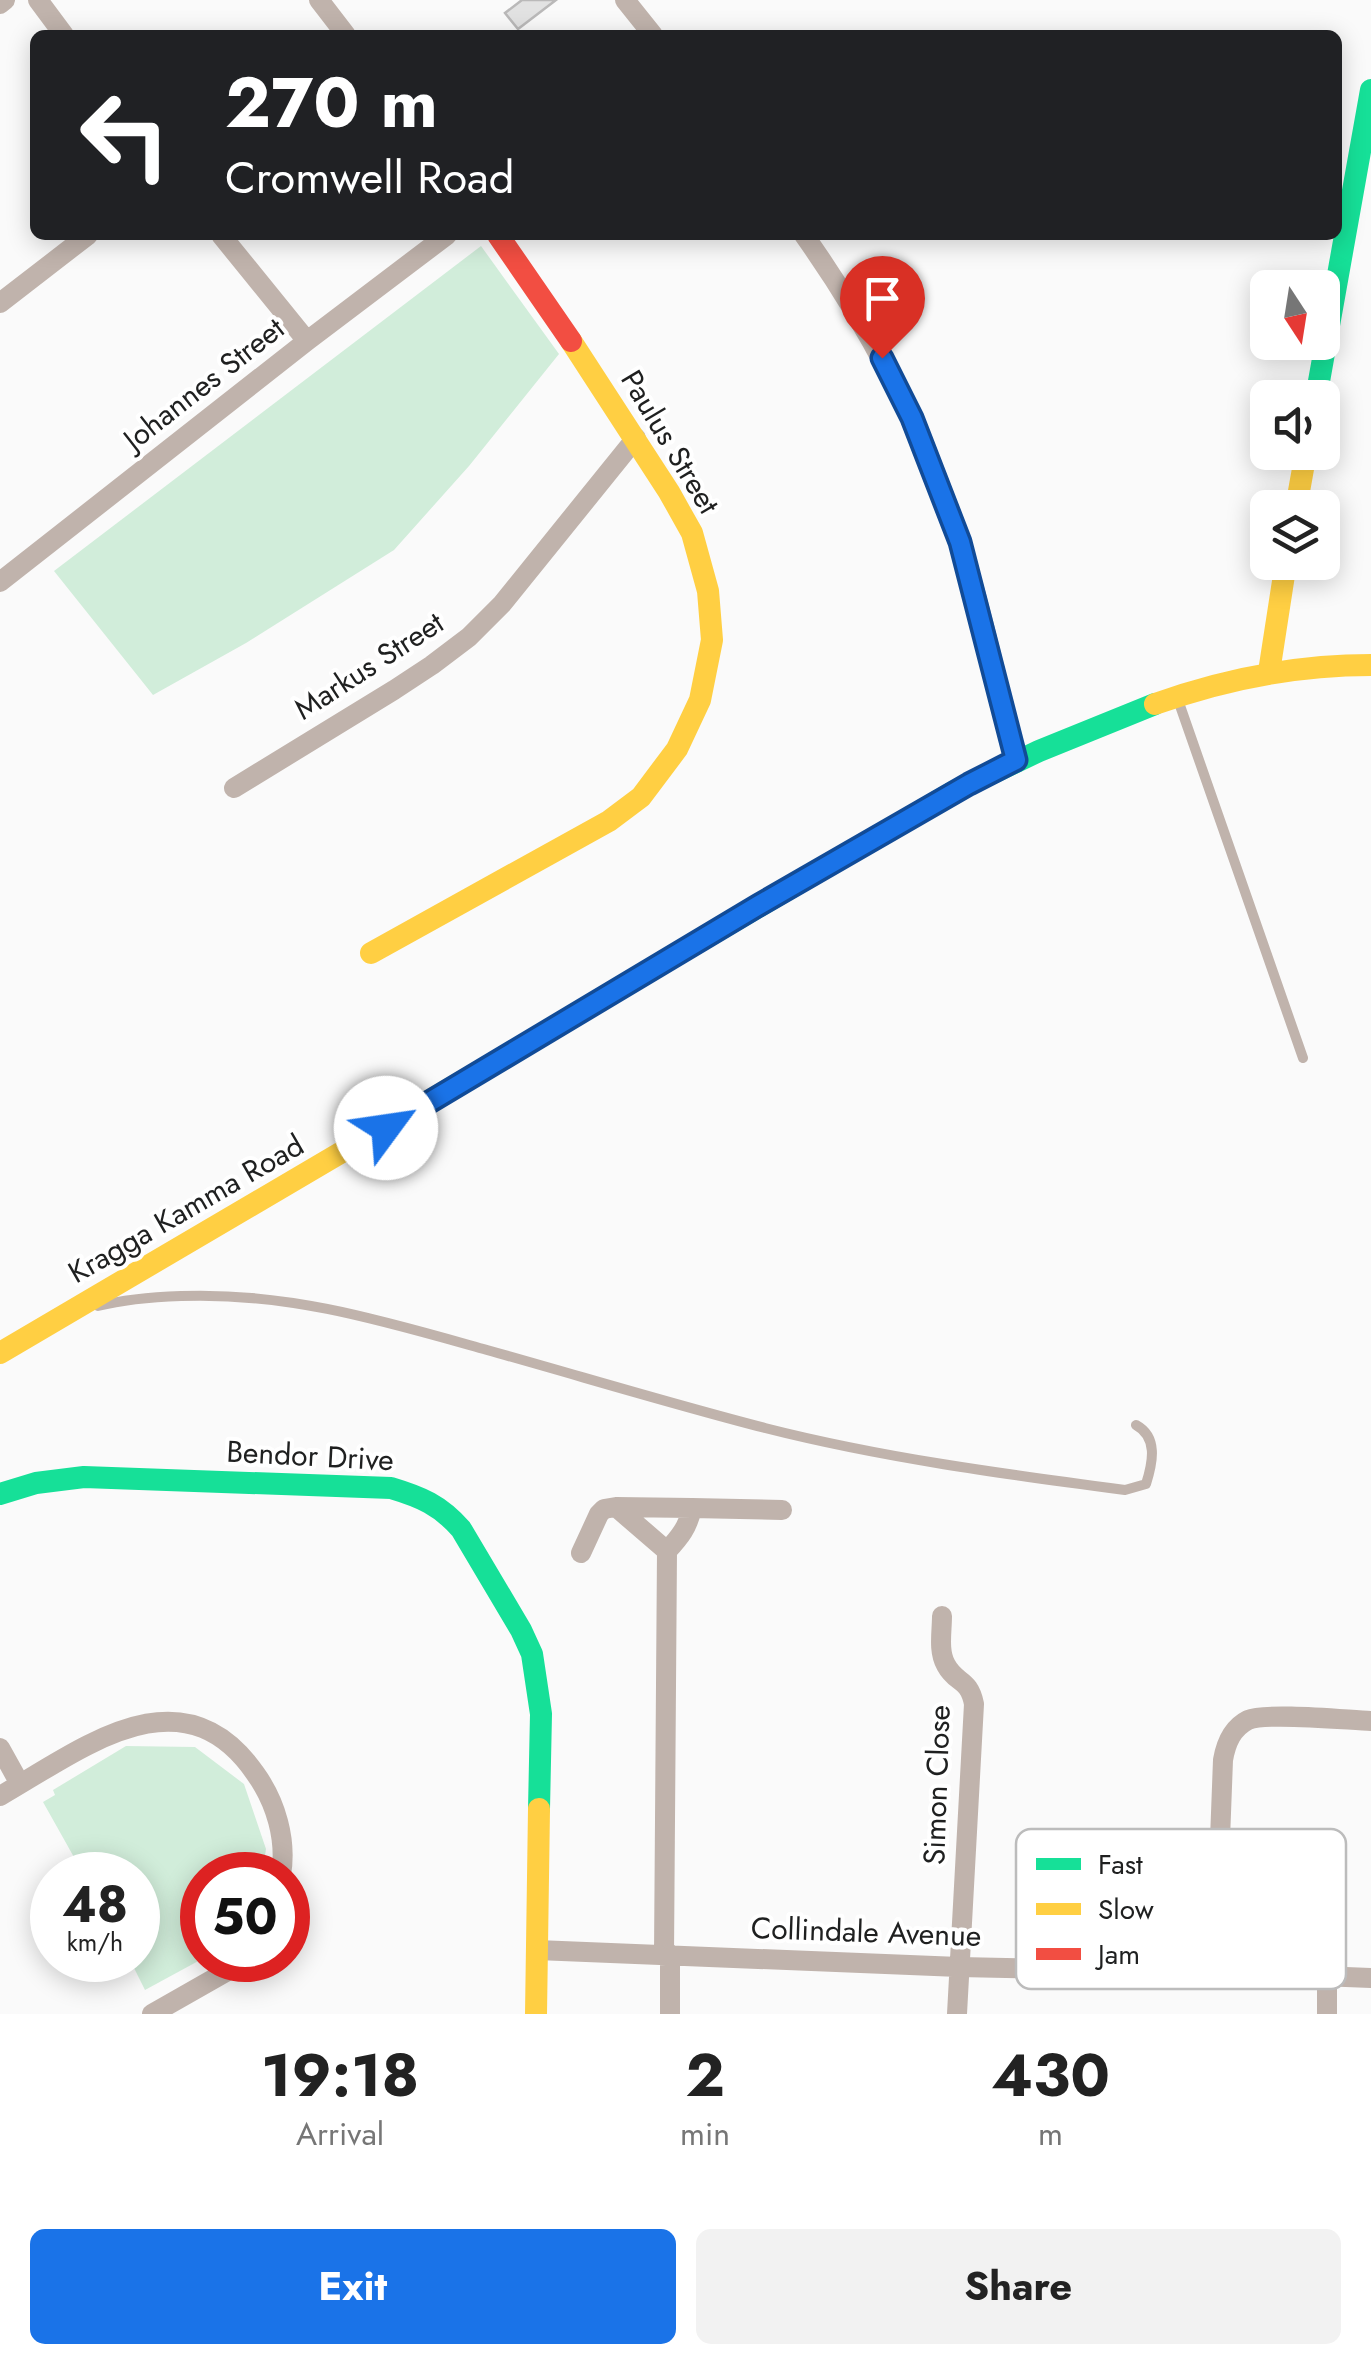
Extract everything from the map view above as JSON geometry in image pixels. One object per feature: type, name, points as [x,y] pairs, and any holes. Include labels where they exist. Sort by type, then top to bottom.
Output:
[{"type":"street","points":[[38,0],[60,30]]},
{"type":"street","points":[[319,0],[342,30]]},
{"type":"street","points":[[625,0],[649,30]]},
{"type":"street","points":[[1319,380],[1371,90]]},
{"type":"street","points":[[0,303],[82,240]]},
{"type":"street","points":[[225,240],[307,341]]},
{"type":"street","name":"Johannes Street","points":[[0,582],[440,240]]},
{"type":"street","name":"Paulus Street","points":[[372,953],[609,821],[640,797],[677,749],[700,700],[712,640],[708,592],[692,533],[636,438],[501,240]]},
{"type":"street","points":[[808,240],[882,358],[942,492],[960,542],[1016,760]]},
{"type":"street","name":"Markus Street","points":[[234,788],[407,682],[469,636],[502,604],[636,438]]},
{"type":"street","points":[[1269,672],[1283,580]]},
{"type":"street","name":"Kragga Kamma Road","points":[[0,1353],[883,833],[1016,760],[1177,696],[1220,683],[1269,672],[1371,665]]},
{"type":"street","name":"Bendor Drive","points":[[0,1494],[36,1483],[84,1477],[391,1488],[422,1496],[450,1516],[521,1630],[536,1672],[541,1714],[536,2014]]},
{"type":"street","points":[[616,1507],[667,1551]]},
{"type":"street","points":[[670,2014],[667,1551],[684,1533],[692,1508]]},
{"type":"street","points":[[581,1553],[604,1509],[782,1510]]},
{"type":"street","name":"Simon Close","points":[[942,1616],[944,1662],[971,1691],[974,1704],[957,2014]]},
{"type":"street","points":[[1220,1829],[1226,1743],[1248,1720],[1266,1716],[1371,1721]]},
{"type":"street","points":[[0,1796],[124,1729],[145,1723],[183,1722],[225,1740],[248,1764],[264,1786],[280,1824],[281,1852]]},
{"type":"street","points":[[0,1748],[20,1784]]},
{"type":"street","name":"Collindale Avenue","points":[[538,1950],[1016,1968]]},
{"type":"street","points":[[152,2014],[208,1982]]},
{"type":"lane","points":[[1177,696],[1304,1058]]},
{"type":"lane","points":[[64,1314],[114,1302],[203,1295],[257,1296],[313,1305],[768,1428],[965,1469],[1125,1490],[1146,1484],[1150,1472],[1152,1444],[1144,1429],[1136,1425]]},
{"type":"green space","points":[[481,246],[559,354],[469,466],[394,550],[246,643],[153,695],[54,571]]},
{"type":"green space","points":[[126,1746],[195,1747],[244,1784],[266,1852],[180,1852],[180,1971],[160,1982],[160,1852],[71,1852],[43,1802],[55,1795],[53,1790]]},
{"type":"green space","points":[[141,1982],[160,1982],[145,1990]]},
{"type":"building","points":[[522,0],[556,0],[518,29],[505,13]]},
{"type":"traffic: fast","points":[[1319,380],[1371,90]]},
{"type":"traffic: fast","points":[[585,1009],[953,792],[1039,751],[1155,704]]},
{"type":"traffic: fast","points":[[0,1494],[36,1483],[84,1477],[391,1488],[429,1503],[461,1529],[532,1654],[541,1714],[539,1809]]},
{"type":"traffic: slow","points":[[371,953],[609,821],[641,797],[677,749],[700,700],[712,640],[708,591],[692,533],[571,341]]},
{"type":"traffic: slow","points":[[1299,490],[1303,470]]},
{"type":"traffic: slow","points":[[1269,672],[1283,580]]},
{"type":"traffic: slow","points":[[1155,704],[1261,675],[1371,665]]},
{"type":"traffic: slow","points":[[0,1353],[585,1009]]},
{"type":"traffic: slow","points":[[536,2014],[539,1809]]},
{"type":"traffic: jam","points":[[501,240],[571,341]]},
{"type":"route","points":[[386,1128],[759,905],[1016,760],[960,542],[912,418],[882,358]]}]
